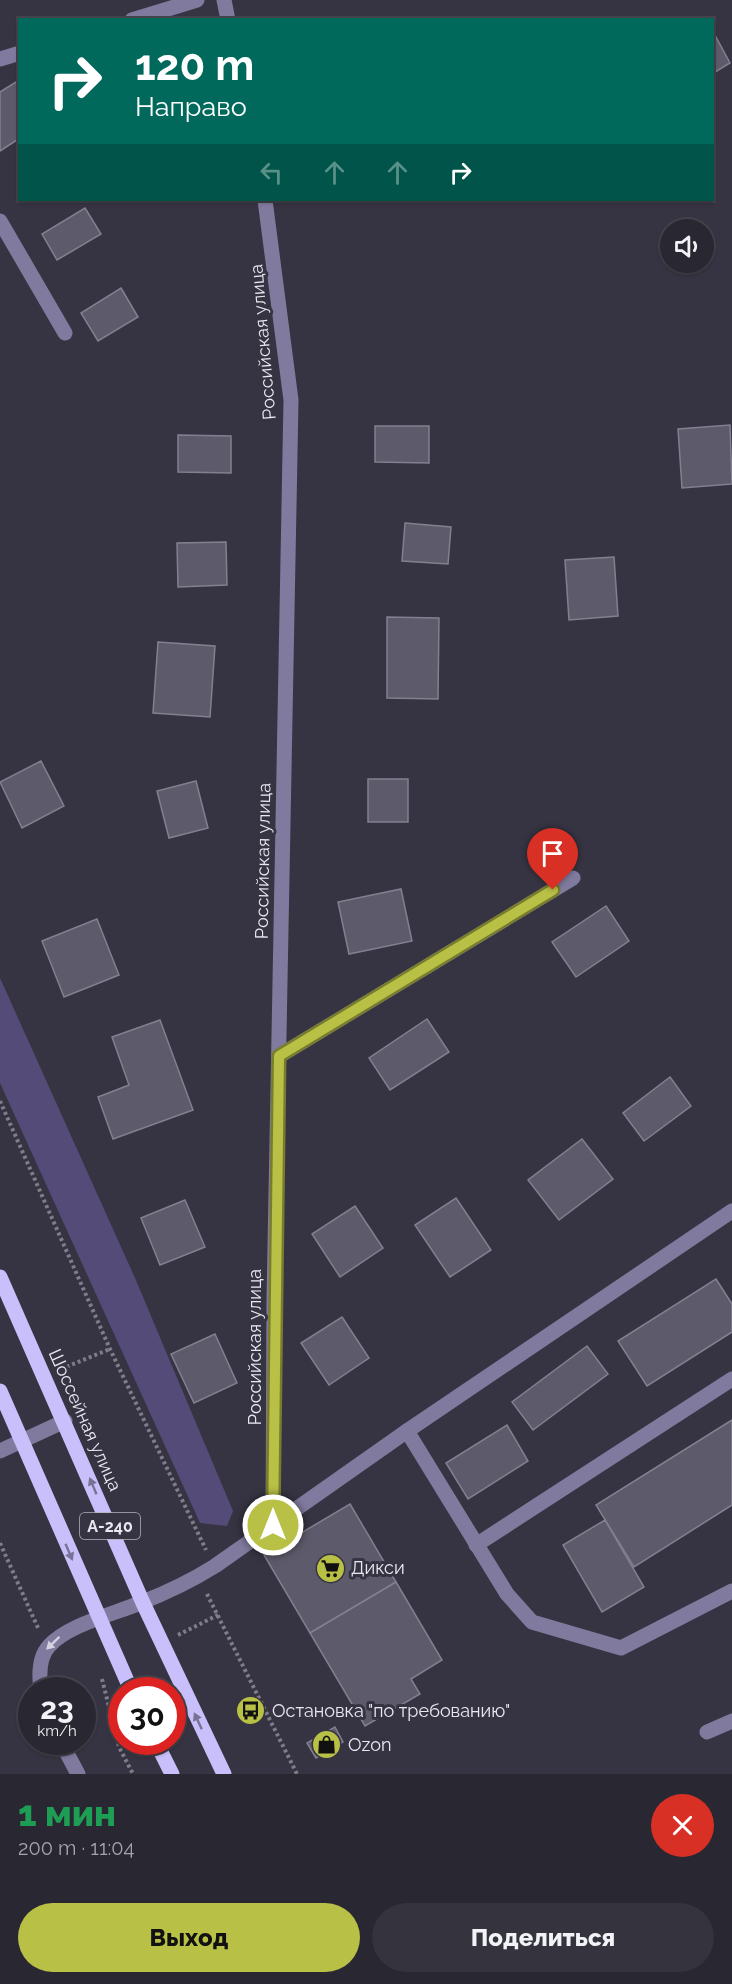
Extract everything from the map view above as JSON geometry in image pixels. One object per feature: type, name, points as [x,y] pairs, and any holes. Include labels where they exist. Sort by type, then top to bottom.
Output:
[{"type":"main road","name":"Шоссейная улица","points":[[0,1277],[143,1602],[224,1774]]},
{"type":"main road","name":"А-240","points":[[0,1391],[125,1677]]},
{"type":"main road","points":[[162,1755],[172,1774]]},
{"type":"street","points":[[138,18],[197,0]]},
{"type":"street","points":[[224,0],[228,18]]},
{"type":"street","points":[[0,59],[18,54]]},
{"type":"street","name":"Российская улица","points":[[265,201],[291,400],[273,1525]]},
{"type":"street","points":[[0,221],[65,333]]},
{"type":"street","points":[[279,1056],[573,878]]},
{"type":"street","points":[[39,1677],[48,1647],[64,1634],[188,1582],[215,1566],[407,1431],[732,1211]]},
{"type":"street","points":[[476,1545],[732,1379]]},
{"type":"street","points":[[0,1451],[65,1421]]},
{"type":"street","points":[[407,1431],[507,1594],[532,1622],[621,1648],[732,1591]]},
{"type":"street","points":[[707,1732],[732,1721]]},
{"type":"street","points":[[68,1755],[78,1774]]},
{"type":"path","points":[[0,1101],[110,1349],[191,1522],[215,1566]]},
{"type":"path","points":[[205,1591],[297,1774]]},
{"type":"path","points":[[100,1673],[119,1747],[133,1774]]},
{"type":"shaded area","points":[[0,978],[135,1278],[233,1511],[227,1526],[200,1523],[0,1083]]},
{"type":"building","points":[[716,37],[730,63],[714,73],[714,38]]},
{"type":"building","points":[[16,82],[18,85],[18,139],[0,151],[0,92]]},
{"type":"building","points":[[85,208],[101,234],[57,260],[42,234]]},
{"type":"building","points":[[121,288],[138,317],[98,341],[81,313]]},
{"type":"building","points":[[730,425],[732,484],[682,488],[678,429]]},
{"type":"building","points":[[375,426],[429,426],[429,463],[375,462]]},
{"type":"building","points":[[178,435],[231,436],[231,473],[178,472]]},
{"type":"building","points":[[405,523],[451,527],[448,564],[402,561]]},
{"type":"building","points":[[226,542],[227,585],[178,587],[177,543]]},
{"type":"building","points":[[614,557],[618,616],[569,620],[565,560]]},
{"type":"building","points":[[387,617],[439,618],[438,699],[387,698]]},
{"type":"building","points":[[158,642],[215,646],[210,717],[153,713]]},
{"type":"building","points":[[41,761],[64,806],[22,828],[0,782]]},
{"type":"building","points":[[368,779],[408,779],[408,822],[368,822]]},
{"type":"building","points":[[196,781],[208,828],[169,838],[157,791]]},
{"type":"building","points":[[401,889],[412,941],[349,954],[338,902]]},
{"type":"building","points":[[606,906],[629,941],[576,977],[552,942]]},
{"type":"building","points":[[97,919],[119,975],[64,997],[42,941]]},
{"type":"building","points":[[427,1019],[449,1052],[390,1090],[369,1058]]},
{"type":"building","points":[[160,1020],[193,1110],[113,1139],[98,1097],[129,1085],[112,1037]]},
{"type":"building","points":[[670,1077],[691,1106],[644,1141],[623,1113]]},
{"type":"building","points":[[582,1139],[613,1179],[559,1220],[528,1180]]},
{"type":"building","points":[[456,1198],[491,1250],[450,1277],[415,1225]]},
{"type":"building","points":[[185,1200],[205,1247],[160,1265],[141,1218]]},
{"type":"building","points":[[355,1206],[383,1248],[340,1277],[312,1234]]},
{"type":"building","points":[[716,1279],[732,1304],[732,1332],[647,1386],[618,1341]]},
{"type":"building","points":[[342,1317],[369,1358],[329,1385],[301,1343]]},
{"type":"building","points":[[215,1334],[237,1383],[194,1403],[171,1354]]},
{"type":"building","points":[[587,1346],[608,1374],[533,1430],[512,1402]]},
{"type":"building","points":[[732,1420],[732,1505],[634,1567],[596,1505]]},
{"type":"building","points":[[507,1425],[528,1461],[468,1499],[446,1463]]},
{"type":"building","name":"Дикси","points":[[350,1504],[396,1582],[310,1633],[264,1555]]},
{"type":"building","points":[[605,1520],[644,1587],[602,1612],[563,1545]]},
{"type":"building","points":[[396,1582],[442,1660],[411,1679],[420,1694],[365,1726],[310,1633]]},
{"type":"building","points":[[335,1727],[343,1742],[316,1758],[307,1743]]},
{"type":"place","name":"Дикси","points":[[330,1568]]},
{"type":"place","name":"Остановка \"по требованию\"","points":[[251,1711]]},
{"type":"place","name":"Ozon","points":[[327,1745]]},
{"type":"route","points":[[273,1525],[274,1300],[279,1056],[553,890]]}]
